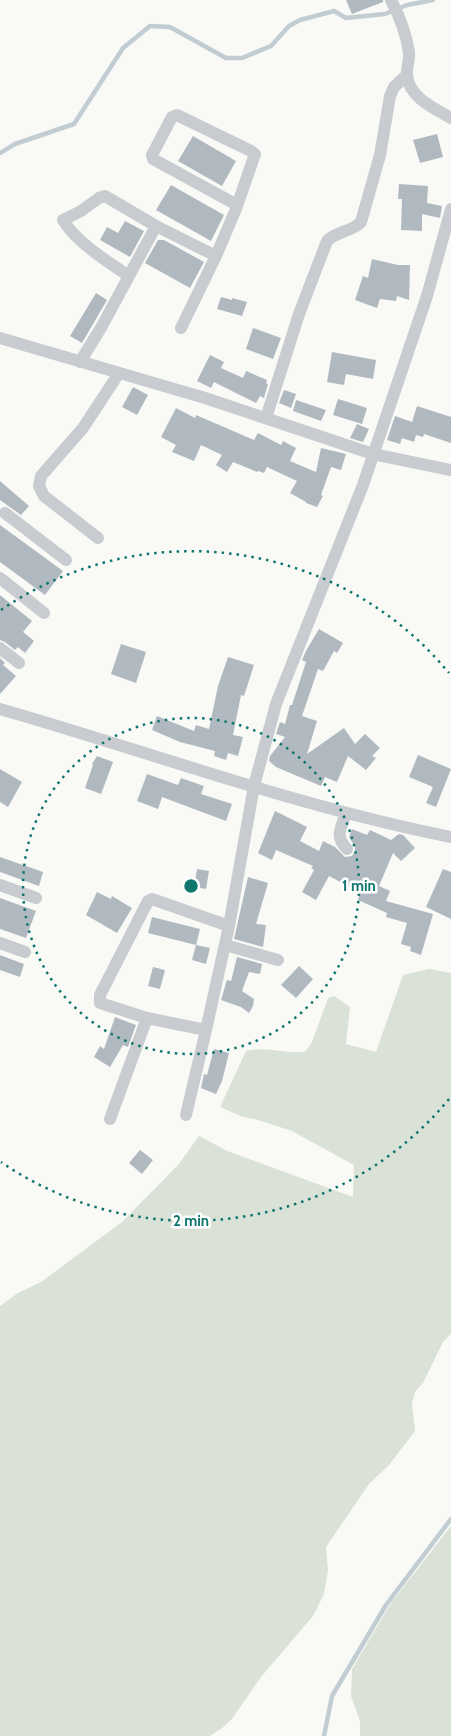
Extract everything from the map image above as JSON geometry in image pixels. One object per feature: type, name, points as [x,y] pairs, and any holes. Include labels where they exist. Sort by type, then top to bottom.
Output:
[{"type":"street","points":[[391,0],[401,19],[409,54],[407,75],[410,87],[422,100],[451,118]]},
{"type":"street","points":[[266,418],[299,314],[327,240],[331,236],[358,226],[361,222],[380,155],[390,96],[394,88],[407,75]]},
{"type":"street","points":[[181,328],[216,256],[237,206],[255,154],[251,150],[177,115],[172,117],[152,155],[152,160],[237,206]]},
{"type":"street","points":[[129,276],[96,254],[70,228],[64,219],[82,211],[104,196],[156,226],[216,256]]},
{"type":"street","points":[[186,1115],[229,926],[254,786],[276,704],[363,485],[427,296],[451,209]]},
{"type":"street","points":[[80,362],[156,226]]},
{"type":"street","points":[[0,338],[205,398],[373,454],[451,470]]},
{"type":"street","points":[[98,538],[44,496],[39,486],[41,476],[83,428],[119,373]]},
{"type":"street","points":[[2,514],[66,560]]},
{"type":"street","points":[[0,578],[44,613]]},
{"type":"street","points":[[0,648],[19,663]]},
{"type":"street","points":[[0,708],[346,813],[451,837]]},
{"type":"street","points":[[346,813],[339,837],[340,842],[347,849]]},
{"type":"street","points":[[0,886],[36,898]]},
{"type":"street","points":[[206,1030],[147,1018],[103,1005],[99,999],[148,901],[152,900],[229,926]]},
{"type":"street","points":[[0,943],[25,952]]},
{"type":"street","points":[[225,945],[278,960]]},
{"type":"street","points":[[110,1119],[147,1018]]},
{"type":"shaded area","points":[[429,969],[451,973],[451,1334],[443,1342],[423,1383],[415,1392],[412,1404],[415,1431],[389,1465],[369,1484],[326,1547],[328,1570],[324,1594],[313,1616],[261,1677],[232,1719],[210,1736],[0,1736],[0,1306],[18,1293],[41,1282],[122,1222],[179,1164],[199,1136],[227,1151],[353,1197],[354,1165],[292,1131],[243,1117],[220,1107],[246,1051],[261,1049],[305,1052],[312,1042],[328,998],[334,996],[350,1007],[346,1044],[376,1052],[403,975]]},
{"type":"shaded area","points":[[451,1526],[451,1736],[360,1736],[360,1721],[351,1696],[352,1669],[391,1603]]},
{"type":"building","points":[[346,0],[383,0],[383,2],[352,14]]},
{"type":"building","points":[[437,134],[443,157],[420,163],[413,140]]},
{"type":"building","points":[[193,136],[236,161],[222,186],[178,161]]},
{"type":"building","points":[[399,184],[428,186],[427,203],[442,206],[440,218],[422,214],[422,231],[401,230],[402,199],[398,199]]},
{"type":"building","points":[[171,185],[224,215],[211,241],[156,210]]},
{"type":"building","points":[[125,221],[144,231],[130,257],[100,240],[107,227],[118,233]]},
{"type":"building","points":[[158,240],[164,240],[204,262],[190,288],[145,263]]},
{"type":"building","points":[[372,259],[398,265],[410,265],[409,300],[397,296],[396,301],[380,299],[377,308],[355,300],[363,276],[368,278]]},
{"type":"building","points":[[96,293],[107,300],[82,343],[70,336]]},
{"type":"building","points":[[221,297],[247,302],[242,316],[217,309]]},
{"type":"building","points":[[253,328],[281,338],[273,359],[246,349]]},
{"type":"building","points":[[332,352],[376,360],[373,379],[346,374],[344,385],[327,382]]},
{"type":"building","points":[[210,355],[224,362],[221,368],[243,378],[246,371],[267,380],[266,383],[268,384],[264,398],[260,396],[256,403],[214,382],[211,388],[197,381]]},
{"type":"building","points":[[133,387],[148,395],[137,415],[122,407]]},
{"type":"building","points":[[284,390],[296,394],[291,408],[279,403]]},
{"type":"building","points":[[338,399],[367,408],[362,424],[333,415]]},
{"type":"building","points":[[296,400],[326,410],[321,421],[293,411]]},
{"type":"building","points":[[417,406],[451,417],[451,443],[424,434],[423,437],[416,435],[414,442],[402,438],[400,444],[387,440],[395,416],[412,422]]},
{"type":"building","points":[[176,408],[195,418],[196,415],[254,440],[258,433],[281,445],[283,441],[296,448],[290,461],[316,472],[321,448],[346,454],[341,470],[331,467],[321,495],[323,496],[317,507],[306,503],[290,493],[297,481],[267,467],[264,473],[257,472],[233,462],[227,472],[216,465],[222,455],[201,445],[194,461],[172,452],[176,445],[161,437]]},
{"type":"building","points":[[357,424],[369,429],[363,442],[350,438]]},
{"type":"building","points":[[0,481],[29,506],[21,515],[0,500]]},
{"type":"building","points":[[0,525],[63,571],[45,595],[0,562]]},
{"type":"building","points":[[0,595],[32,621],[23,632],[34,641],[25,653],[18,647],[15,650],[0,640]]},
{"type":"building","points":[[319,629],[343,643],[337,653],[334,651],[323,671],[318,669],[302,716],[317,721],[307,754],[344,728],[355,744],[365,734],[380,748],[372,756],[376,758],[366,770],[348,756],[337,782],[325,777],[321,786],[276,767],[269,761],[270,756],[285,737],[276,734],[280,722],[285,724],[306,662],[302,660]]},
{"type":"building","points":[[121,644],[146,652],[136,683],[111,674]]},
{"type":"building","points":[[228,657],[254,665],[244,696],[241,695],[233,735],[243,737],[238,756],[228,753],[226,760],[214,756],[215,751],[180,742],[152,730],[157,716],[194,731],[196,725],[209,729],[218,686]]},
{"type":"building","points":[[0,658],[5,663],[3,665],[16,676],[0,694]]},
{"type":"building","points":[[418,755],[451,769],[436,807],[426,803],[433,787],[409,777]]},
{"type":"building","points":[[97,756],[113,762],[101,794],[85,788],[92,764]]},
{"type":"building","points":[[0,769],[22,782],[8,807],[0,802]]},
{"type":"building","points":[[147,774],[178,785],[181,778],[204,786],[201,794],[232,804],[226,821],[162,797],[158,809],[137,801]]},
{"type":"building","points":[[275,811],[307,827],[300,841],[319,851],[323,841],[335,847],[345,857],[352,856],[355,851],[355,847],[349,837],[352,829],[367,835],[370,830],[391,840],[399,834],[403,835],[415,848],[401,861],[393,853],[379,886],[390,891],[386,901],[433,914],[421,955],[410,951],[411,947],[401,944],[407,923],[386,917],[387,913],[358,900],[360,893],[363,894],[329,876],[316,900],[302,892],[314,870],[311,868],[313,866],[276,850],[272,860],[258,853]]},
{"type":"building","points":[[0,857],[43,872],[39,886],[0,872]]},
{"type":"building","points":[[197,869],[209,871],[206,889],[194,887]]},
{"type":"building","points":[[443,869],[451,872],[451,919],[426,907]]},
{"type":"building","points":[[248,877],[268,883],[256,924],[266,925],[263,947],[234,939]]},
{"type":"building","points":[[97,892],[111,899],[112,896],[132,908],[117,933],[86,915]]},
{"type":"building","points":[[0,898],[36,911],[26,938],[0,929]]},
{"type":"building","points":[[152,917],[200,929],[196,945],[148,933]]},
{"type":"building","points":[[196,945],[210,948],[206,964],[192,960]]},
{"type":"building","points":[[0,955],[24,964],[20,977],[0,970]]},
{"type":"building","points":[[237,957],[262,964],[260,974],[249,972],[242,991],[254,999],[249,1013],[241,1007],[221,1000],[227,980],[231,981]]},
{"type":"building","points":[[299,966],[313,979],[296,998],[281,985]]},
{"type":"building","points":[[153,967],[165,970],[160,989],[148,986]]},
{"type":"building","points":[[115,1017],[136,1025],[128,1047],[123,1045],[110,1067],[94,1057],[100,1046],[104,1049]]},
{"type":"building","points":[[214,1049],[229,1053],[222,1081],[216,1094],[201,1088],[204,1074],[207,1075]]},
{"type":"building","points":[[140,1150],[153,1160],[142,1174],[129,1163]]},
{"type":"waterway","points":[[0,153],[15,144],[74,124],[123,48],[150,26],[170,27],[226,58],[242,58],[271,46],[289,26],[300,20],[334,11],[346,18],[385,14],[407,5],[433,0]]},
{"type":"waterway","points":[[324,1736],[332,1696],[386,1605],[451,1519]]}]
